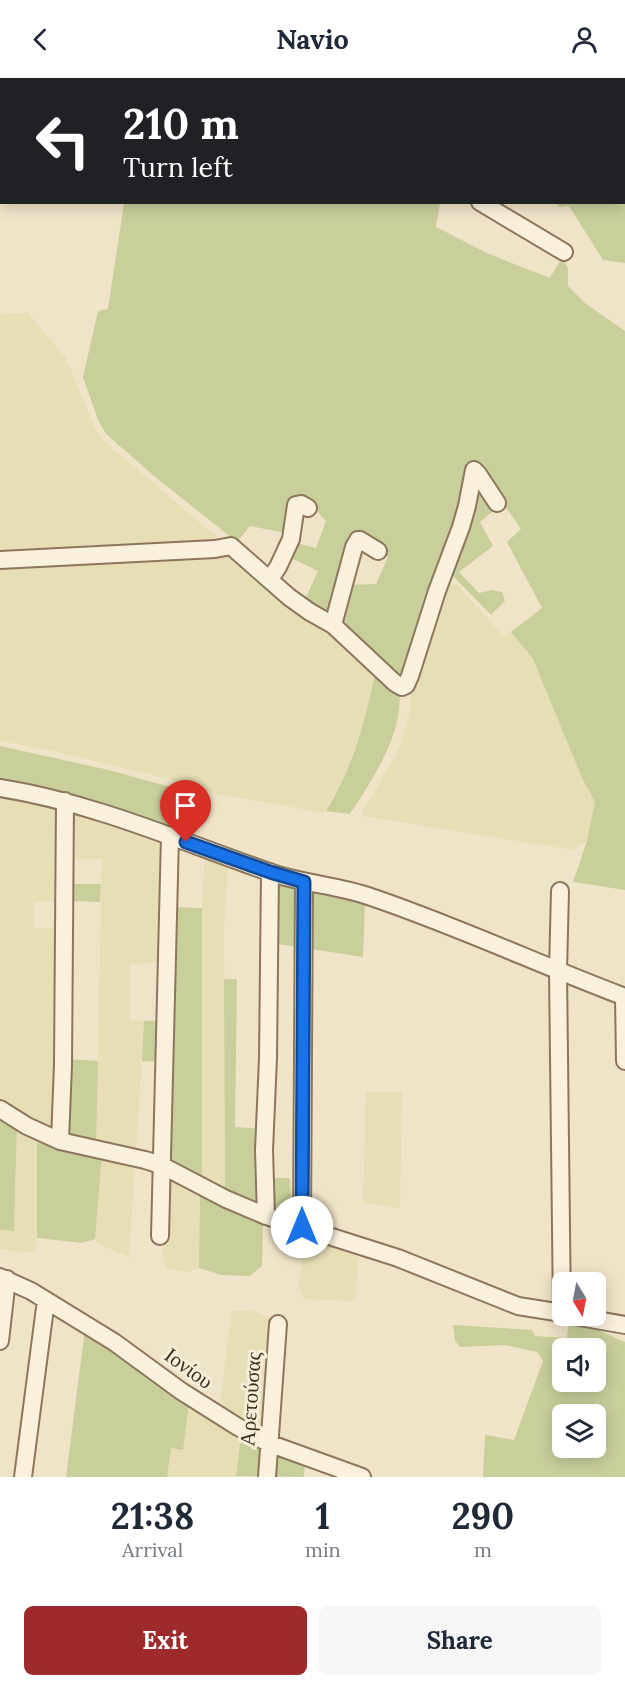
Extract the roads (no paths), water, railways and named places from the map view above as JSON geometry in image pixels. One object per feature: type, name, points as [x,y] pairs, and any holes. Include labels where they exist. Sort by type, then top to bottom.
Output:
[{"type":"street","points":[[483,204],[564,252]]},
{"type":"street","points":[[0,560],[215,549],[231,546],[303,607],[333,625],[402,687],[406,685],[464,517],[474,470],[497,504]]},
{"type":"street","points":[[270,579],[291,539],[296,505],[301,504],[308,508]]},
{"type":"street","points":[[333,625],[354,547],[358,540],[378,551]]},
{"type":"street","points":[[0,788],[65,801],[270,872],[368,896],[624,997],[625,1061]]},
{"type":"street","points":[[60,1141],[63,1065],[65,801]]},
{"type":"street","points":[[160,1236],[170,836]]},
{"type":"street","points":[[266,1216],[264,1150],[268,1058],[270,872]]},
{"type":"street","points":[[302,1227],[304,882]]},
{"type":"street","points":[[560,891],[558,971],[562,1272]]},
{"type":"street","points":[[0,1109],[27,1126],[60,1141],[130,1155],[161,1165],[226,1199],[266,1216],[398,1258],[518,1306],[552,1311]]},
{"type":"street","points":[[0,1341],[4,1278]]},
{"type":"street","name":"Ιονίου","points":[[4,1278],[46,1300],[114,1342],[207,1409],[268,1443],[362,1477]]},
{"type":"street","points":[[23,1477],[46,1300]]},
{"type":"street","points":[[606,1322],[625,1325]]},
{"type":"street","name":"Αρετούσας","points":[[267,1477],[278,1324]]}]
